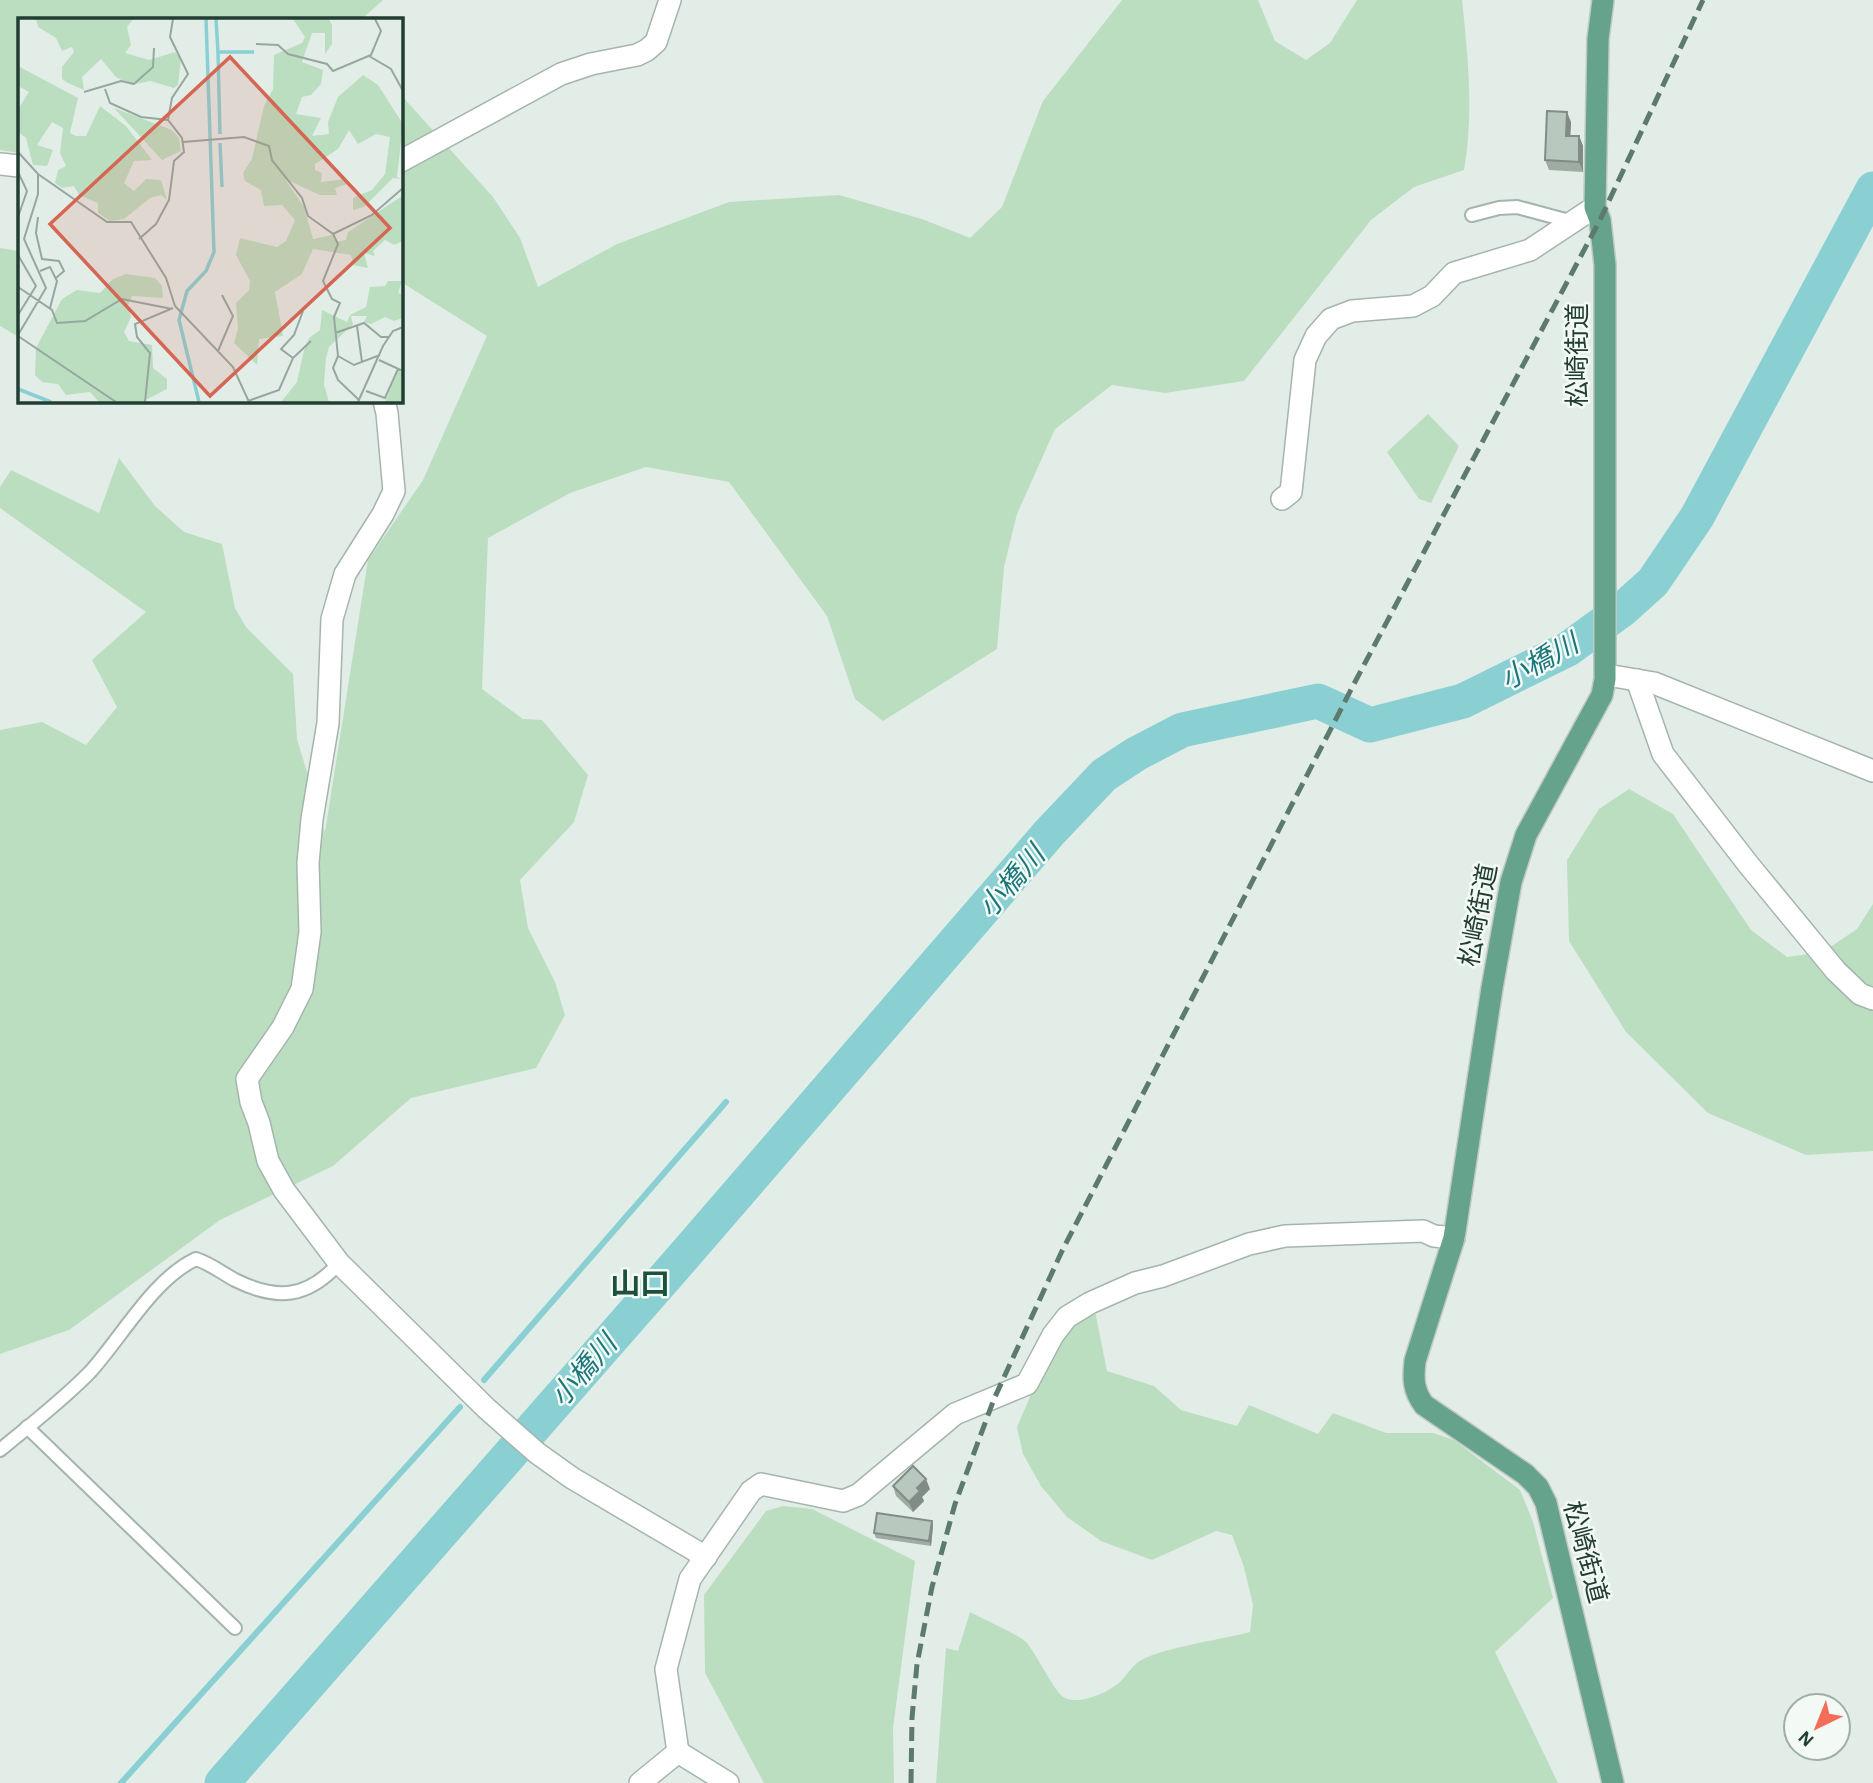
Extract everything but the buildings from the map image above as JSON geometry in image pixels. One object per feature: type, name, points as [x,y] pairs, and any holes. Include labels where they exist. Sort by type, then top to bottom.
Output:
[{"type":"main road","name":"松崎街道","points":[[1603,0],[1598,39],[1595,208],[1600,220],[1605,265],[1605,674],[1602,695],[1526,835],[1510,882],[1454,1238],[1415,1361],[1413,1381],[1416,1394],[1435,1415],[1525,1474],[1542,1495],[1565,1579],[1613,1783]]},
{"type":"street","points":[[402,160],[561,74],[591,64],[637,55],[647,50],[656,42],[670,0]]},
{"type":"street","points":[[0,164],[18,166]]},
{"type":"street","points":[[1282,499],[1291,492],[1305,360],[1316,336],[1331,319],[1352,311],[1413,306],[1432,296],[1454,273],[1530,250],[1595,208]]},
{"type":"street","points":[[384,402],[394,492],[345,573],[332,620],[328,723],[311,830],[308,863],[310,932],[302,989],[283,1027],[247,1079],[251,1102],[259,1122],[268,1161],[284,1191],[339,1263],[486,1408],[537,1453],[572,1478],[706,1557]]},
{"type":"street","points":[[1605,674],[1654,682],[1873,771]]},
{"type":"street","points":[[1637,680],[1663,754],[1748,864],[1836,971],[1860,994],[1873,999]]},
{"type":"street","points":[[728,1783],[678,1752],[666,1669],[690,1579],[751,1491],[761,1485],[843,1502],[859,1495],[955,1414],[1027,1384],[1053,1335],[1067,1317],[1090,1303],[1135,1283],[1163,1276],[1249,1244],[1284,1236],[1423,1231],[1434,1236],[1454,1238]]},
{"type":"street","points":[[640,1783],[678,1752]]},
{"type":"lane","points":[[1472,215],[1499,208],[1517,207],[1573,222]]},
{"type":"lane","points":[[0,1450],[89,1372],[181,1266],[196,1259],[214,1265],[234,1279],[274,1294],[304,1290],[326,1278],[339,1263]]},
{"type":"lane","points":[[27,1427],[235,1628]]},
{"type":"green space","points":[[0,0],[383,0],[363,18],[18,18],[18,153],[0,150]]},
{"type":"green space","points":[[1122,0],[1258,0],[1275,41],[1306,60],[1330,43],[1357,0],[1462,0],[1469,106],[1464,170],[1414,187],[1371,220],[1244,381],[1165,393],[1112,385],[1055,429],[1017,514],[1004,567],[997,649],[883,721],[855,699],[827,616],[729,482],[646,467],[570,493],[488,538],[482,689],[523,719],[542,720],[588,775],[574,822],[520,880],[528,928],[555,982],[565,1015],[536,1068],[411,1098],[333,1166],[220,1220],[69,1330],[0,1354],[0,730],[42,722],[86,745],[117,707],[92,660],[146,612],[0,508],[0,487],[11,470],[99,513],[119,458],[155,506],[184,532],[222,544],[235,608],[246,627],[293,674],[297,739],[325,832],[368,560],[423,480],[487,336],[402,283],[402,96],[493,197],[520,238],[538,287],[617,244],[729,202],[839,195],[922,219],[970,238],[1002,207],[1043,101]]},
{"type":"green space","points":[[0,248],[18,251],[18,336],[0,326]]},
{"type":"green space","points":[[1428,414],[1459,446],[1431,503],[1419,499],[1387,452]]},
{"type":"green space","points":[[1629,789],[1673,814],[1751,930],[1787,957],[1823,952],[1857,929],[1873,904],[1873,1151],[1806,1155],[1708,1113],[1626,1032],[1569,941],[1567,860],[1599,809]]},
{"type":"green space","points":[[1095,1311],[1107,1371],[1154,1386],[1181,1410],[1237,1426],[1249,1405],[1318,1434],[1333,1413],[1386,1433],[1433,1433],[1454,1440],[1520,1490],[1533,1522],[1553,1598],[1495,1652],[1558,1783],[936,1783],[946,1648],[958,1651],[970,1612],[1023,1639],[1056,1689],[1071,1700],[1086,1699],[1107,1691],[1119,1683],[1137,1663],[1159,1653],[1250,1632],[1253,1605],[1244,1567],[1232,1535],[1216,1531],[1152,1560],[1101,1541],[1067,1517],[1041,1486],[1023,1454],[1017,1427],[1048,1355],[1065,1331]]},
{"type":"green space","points":[[783,1506],[812,1509],[915,1561],[893,1728],[894,1783],[764,1783],[705,1673],[704,1595],[766,1511]]},
{"type":"waterway","name":"小橋川","points":[[222,1783],[683,1257],[1049,833],[1104,775],[1136,754],[1182,730],[1318,701],[1370,725],[1463,701],[1568,649],[1623,609],[1653,582],[1697,517],[1873,189]]},
{"type":"waterway","points":[[484,1380],[726,1102]]},
{"type":"waterway","points":[[121,1783],[460,1407]]},
{"type":"railway","points":[[911,1783],[912,1718],[917,1664],[932,1587],[955,1504],[994,1399],[1062,1251],[1356,680],[1600,220],[1703,0]]},
{"type":"district","name":"山口","points":[[640,1284]]}]
